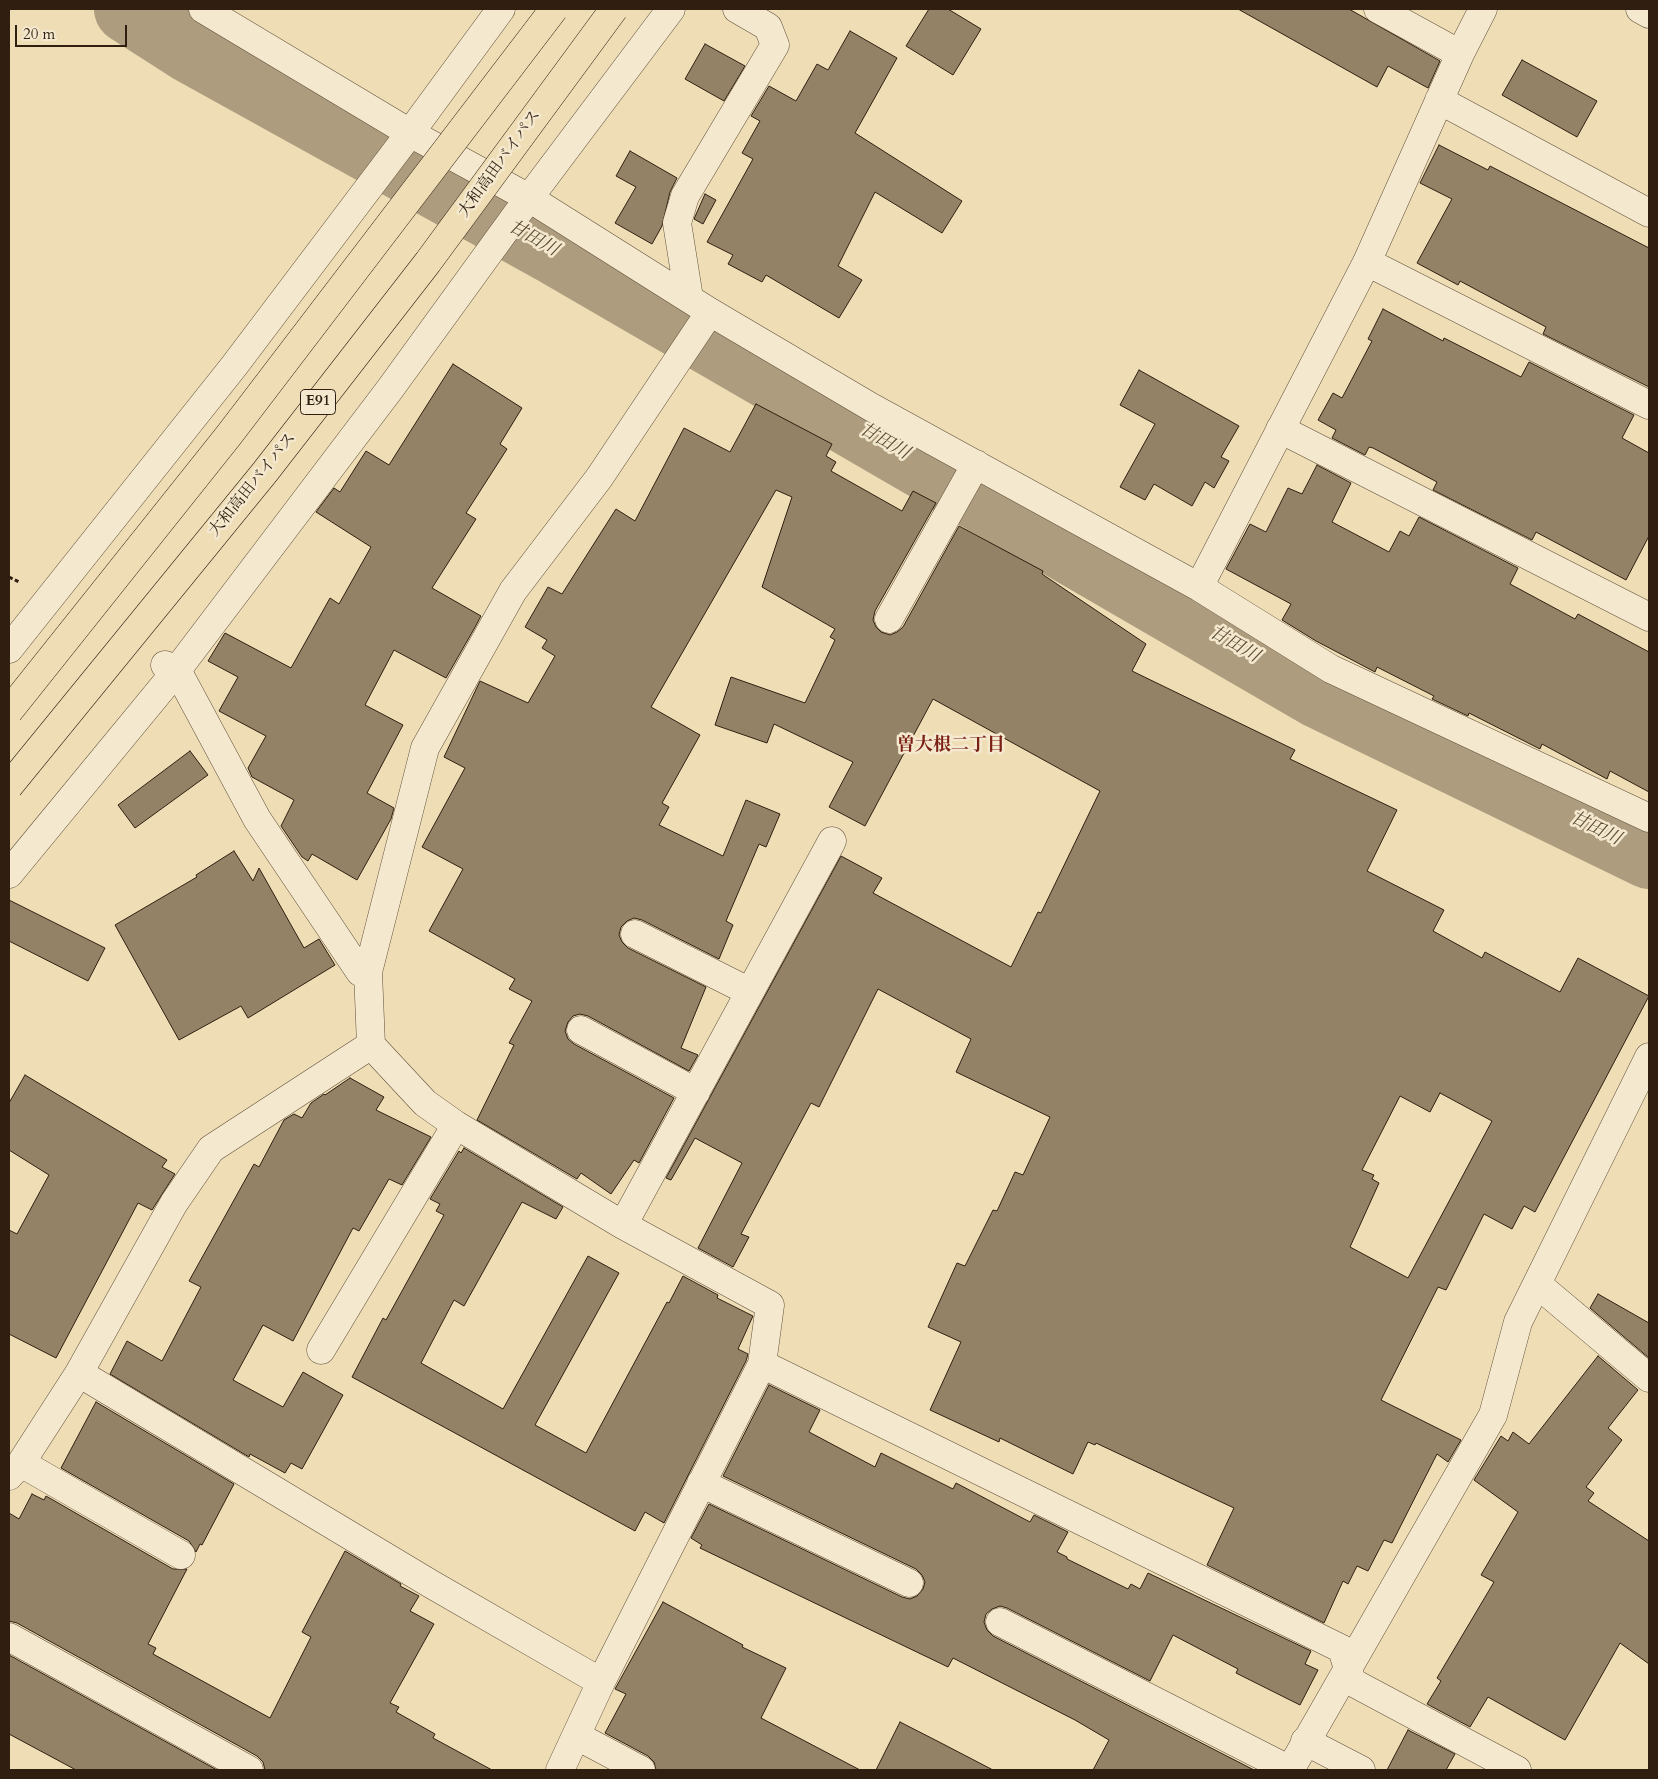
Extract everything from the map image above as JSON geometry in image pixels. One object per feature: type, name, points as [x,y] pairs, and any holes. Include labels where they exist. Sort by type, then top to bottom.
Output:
[{"type":"highway","points":[[9,711],[229,435],[554,9]]},
{"type":"highway","name":"大和高田バイパス","points":[[9,786],[277,456],[428,262],[614,9]]},
{"type":"street","points":[[203,9],[396,152],[516,215],[700,305],[976,464],[1199,586],[1331,669],[1649,818]]},
{"type":"street","points":[[9,650],[234,366],[396,152],[501,9]]},
{"type":"street","points":[[9,874],[390,389],[516,215],[670,9]]},
{"type":"street","points":[[560,1770],[601,1682],[762,1364],[770,1305],[623,1224],[456,1125],[426,1103],[371,1045],[368,972],[425,748],[513,591],[599,478],[700,305],[678,223],[685,196],[775,44],[768,27],[737,9]]},
{"type":"street","points":[[1378,9],[1460,54]]},
{"type":"street","points":[[1199,586],[1367,262],[1460,54],[1483,9]]},
{"type":"street","points":[[1640,9],[1649,14]]},
{"type":"street","points":[[1439,100],[1649,212]]},
{"type":"street","points":[[1367,262],[1649,405]]},
{"type":"street","points":[[1280,430],[1649,617]]},
{"type":"street","points":[[889,618],[976,464]]},
{"type":"street","points":[[171,667],[257,819],[360,972],[368,972]]},
{"type":"street","points":[[623,1224],[832,841]]},
{"type":"street","points":[[635,934],[750,992]]},
{"type":"street","points":[[581,1030],[696,1092]]},
{"type":"street","points":[[181,1555],[15,1469],[79,1373],[174,1203],[211,1150],[371,1045]]},
{"type":"street","points":[[1000,1622],[1290,1770],[1305,1740],[1493,1415],[1518,1322],[1649,1057]]},
{"type":"street","points":[[321,1350],[456,1125]]},
{"type":"street","points":[[1537,1284],[1649,1378]]},
{"type":"street","points":[[762,1364],[1342,1649],[1346,1669],[1352,1682],[1517,1770]]},
{"type":"street","points":[[79,1373],[431,1584],[601,1682]]},
{"type":"street","points":[[701,1483],[909,1583]]},
{"type":"street","points":[[9,1637],[249,1770]]},
{"type":"street","points":[[577,1736],[641,1770]]},
{"type":"street","points":[[1305,1740],[1361,1770]]},
{"type":"building","points":[[929,9],[948,9],[981,29],[953,75],[906,46]]},
{"type":"building","points":[[1238,9],[1349,9],[1440,61],[1428,88],[1388,66],[1377,87]]},
{"type":"building","points":[[850,31],[897,58],[855,133],[962,201],[942,233],[875,192],[838,266],[862,280],[839,318],[766,275],[762,282],[728,264],[733,255],[707,242],[753,159],[742,153],[760,121],[751,116],[769,86],[796,101],[817,64],[828,70]]},
{"type":"building","points":[[705,44],[745,66],[724,101],[685,79]]},
{"type":"building","points":[[1522,60],[1597,101],[1577,137],[1502,95]]},
{"type":"building","points":[[1439,145],[1488,170],[1490,166],[1649,248],[1649,387],[1543,334],[1546,327],[1460,281],[1458,285],[1417,263],[1452,199],[1420,183]]},
{"type":"building","points":[[630,151],[677,178],[670,192],[662,226],[652,244],[615,223],[636,187],[616,176]]},
{"type":"building","points":[[705,194],[716,200],[703,224],[694,219]]},
{"type":"building","points":[[1383,309],[1443,341],[1444,338],[1521,377],[1529,362],[1634,415],[1622,438],[1649,453],[1649,536],[1626,580],[1536,532],[1532,540],[1433,490],[1437,482],[1373,448],[1369,447],[1365,455],[1332,438],[1336,430],[1318,420],[1333,393],[1342,398],[1372,341],[1368,339]]},
{"type":"building","points":[[453,364],[522,408],[500,444],[507,449],[466,513],[476,519],[432,588],[481,616],[446,678],[394,650],[365,705],[403,725],[367,793],[394,808],[391,819],[357,880],[312,854],[308,861],[302,857],[281,826],[294,800],[252,777],[248,768],[266,736],[219,711],[238,677],[208,661],[225,633],[291,668],[330,598],[339,604],[371,547],[316,512],[334,488],[340,492],[366,451],[389,465]]},
{"type":"building","points":[[1139,370],[1239,426],[1221,457],[1229,461],[1214,488],[1205,482],[1192,506],[1154,484],[1145,500],[1120,487],[1155,424],[1120,405]]},
{"type":"building","points":[[756,404],[832,444],[826,456],[836,462],[831,471],[902,511],[913,491],[936,503],[875,611],[873,620],[881,632],[890,635],[903,627],[959,526],[1043,571],[1042,574],[1146,644],[1132,671],[1295,750],[1290,759],[1397,810],[1367,871],[1444,910],[1433,931],[1482,958],[1485,952],[1560,992],[1578,958],[1649,996],[1535,1212],[1524,1206],[1512,1229],[1484,1214],[1446,1290],[1438,1287],[1381,1400],[1461,1440],[1448,1462],[1437,1454],[1392,1543],[1384,1540],[1368,1571],[1357,1566],[1348,1584],[1343,1581],[1324,1623],[1207,1565],[1234,1508],[1096,1443],[1095,1445],[1088,1442],[1073,1474],[1000,1438],[999,1442],[930,1410],[961,1342],[928,1327],[957,1263],[965,1266],[993,1210],[997,1211],[1015,1172],[1023,1175],[1050,1117],[956,1072],[971,1039],[878,989],[819,1107],[811,1103],[741,1234],[749,1237],[733,1267],[698,1248],[742,1163],[695,1138],[671,1180],[666,1178],[841,856],[882,878],[873,893],[1011,967],[1038,912],[1041,913],[1100,791],[933,699],[865,826],[829,807],[853,762],[774,724],[767,743],[715,725],[731,677],[805,703],[835,640],[830,637],[835,629],[762,587],[792,497],[776,490],[651,707],[700,735],[662,803],[669,807],[659,825],[723,856],[746,800],[780,814],[766,847],[759,844],[726,921],[733,925],[719,959],[642,920],[634,918],[627,921],[621,927],[619,935],[622,942],[628,948],[706,987],[681,1048],[698,1055],[689,1071],[588,1016],[580,1014],[573,1016],[568,1022],[565,1031],[568,1039],[574,1044],[674,1098],[639,1163],[634,1160],[611,1194],[581,1173],[577,1179],[477,1120],[514,1045],[509,1043],[532,1001],[509,989],[515,979],[429,931],[463,869],[422,847],[465,768],[444,757],[480,681],[528,703],[555,656],[542,648],[547,640],[525,627],[548,587],[562,594],[616,509],[635,521],[684,428],[730,452]],"holes":[[[1440,1093],[1492,1121],[1408,1278],[1350,1247],[1379,1183],[1372,1179],[1374,1175],[1362,1170],[1400,1096],[1430,1112]]]},
{"type":"building","points":[[1317,465],[1351,483],[1332,522],[1389,552],[1400,531],[1409,536],[1419,517],[1518,568],[1510,584],[1575,619],[1578,614],[1649,652],[1649,792],[1610,771],[1607,779],[1542,744],[1540,749],[1469,713],[1468,716],[1432,699],[1434,696],[1377,667],[1375,672],[1316,641],[1282,620],[1291,604],[1226,569],[1250,524],[1266,532],[1288,488],[1302,494]]},
{"type":"building","points":[[190,751],[208,775],[135,828],[118,805]]},
{"type":"building","points":[[234,851],[253,881],[259,868],[304,948],[319,939],[335,965],[248,1018],[241,1006],[179,1040],[115,925],[197,877],[196,875]]},
{"type":"building","points":[[9,900],[105,948],[88,981],[9,941]]},
{"type":"building","points":[[25,1075],[167,1160],[162,1167],[175,1174],[152,1210],[138,1203],[56,1358],[9,1334],[9,1230],[17,1234],[49,1175],[9,1150],[9,1103]]},
{"type":"building","points":[[350,1078],[384,1097],[376,1110],[431,1137],[402,1185],[389,1179],[359,1231],[353,1228],[293,1341],[263,1325],[233,1380],[283,1407],[303,1372],[343,1395],[302,1469],[291,1463],[285,1473],[250,1454],[249,1457],[110,1374],[127,1341],[162,1361],[201,1287],[189,1281],[254,1164],[259,1167],[284,1120],[294,1114],[302,1118],[311,1103]]},
{"type":"building","points":[[464,1148],[563,1207],[556,1219],[522,1202],[464,1306],[454,1300],[421,1363],[503,1409],[588,1256],[619,1273],[535,1425],[586,1453],[667,1302],[669,1303],[683,1276],[718,1295],[717,1298],[753,1316],[738,1349],[748,1354],[746,1361],[664,1523],[645,1512],[635,1531],[352,1377],[383,1318],[386,1320],[444,1215],[436,1211],[440,1204],[430,1199],[459,1151],[461,1153]]},
{"type":"building","points":[[1598,1294],[1649,1323],[1649,1358],[1590,1308]]},
{"type":"building","points":[[1598,1356],[1638,1390],[1608,1428],[1622,1440],[1586,1487],[1594,1493],[1588,1501],[1649,1541],[1649,1664],[1620,1643],[1565,1740],[1488,1697],[1470,1727],[1427,1704],[1441,1681],[1437,1678],[1494,1582],[1481,1575],[1518,1512],[1474,1480],[1501,1436],[1508,1441],[1513,1432],[1529,1444]]},
{"type":"building","points":[[769,1385],[820,1410],[809,1432],[875,1467],[881,1453],[953,1489],[956,1483],[1030,1522],[1034,1515],[1068,1532],[1057,1552],[1067,1557],[1067,1559],[1128,1589],[1131,1584],[1140,1589],[1148,1573],[1311,1651],[1305,1664],[1318,1670],[1300,1705],[1236,1673],[1238,1669],[1173,1635],[1150,1681],[1007,1608],[1000,1606],[992,1609],[986,1614],[984,1622],[987,1630],[993,1636],[1254,1770],[1093,1770],[1109,1740],[1075,1720],[953,1658],[948,1667],[700,1548],[702,1545],[691,1538],[709,1504],[902,1597],[910,1599],[917,1596],[923,1589],[925,1582],[922,1575],[916,1569],[723,1476]]},
{"type":"building","points":[[96,1402],[234,1484],[202,1545],[200,1544],[196,1552],[189,1541],[61,1468]]},
{"type":"building","points":[[32,1494],[44,1500],[46,1496],[173,1569],[187,1569],[148,1644],[156,1648],[153,1654],[270,1718],[311,1637],[302,1632],[345,1551],[401,1584],[400,1586],[419,1596],[410,1611],[434,1624],[390,1703],[399,1707],[396,1712],[435,1734],[433,1738],[492,1770],[265,1770],[263,1762],[257,1756],[17,1623],[9,1621],[9,1513],[19,1519]]},
{"type":"building","points":[[663,1602],[743,1645],[742,1647],[786,1668],[761,1718],[860,1770],[656,1770],[654,1762],[648,1756],[605,1733],[626,1694],[615,1689]]},
{"type":"building","points":[[9,1655],[217,1770],[76,1770],[9,1734]]},
{"type":"building","points":[[900,1722],[943,1744],[993,1770],[876,1770]]},
{"type":"building","points":[[1408,1730],[1455,1754],[1446,1770],[1387,1770]]},
{"type":"waterway","name":"甘田川","points":[[128,9],[192,50],[555,251],[1320,695],[1649,855]]},
{"type":"district","name":"曽大根二丁目","points":[[951,746]]}]
